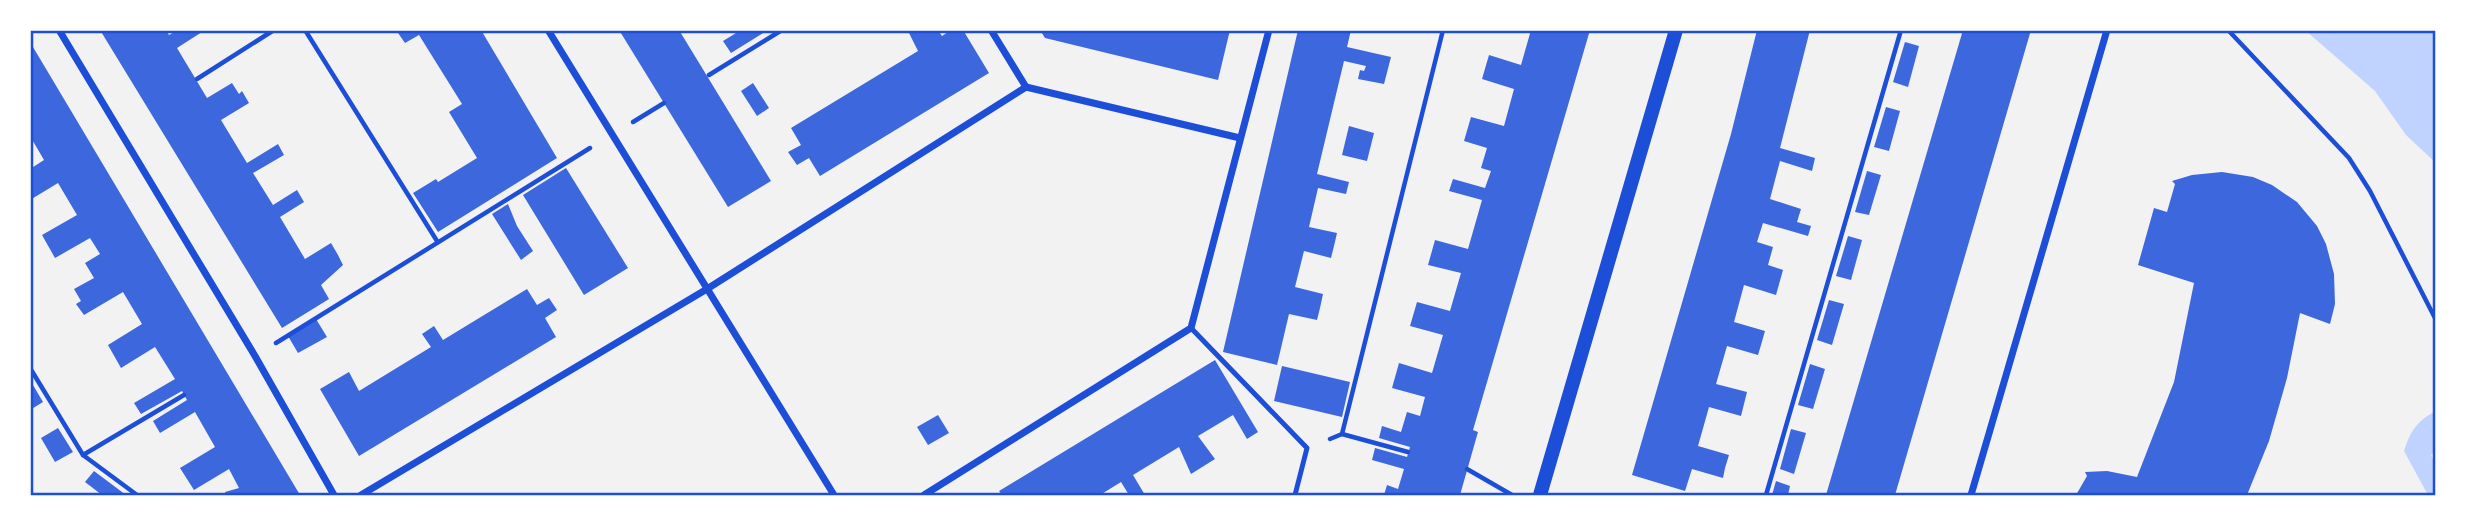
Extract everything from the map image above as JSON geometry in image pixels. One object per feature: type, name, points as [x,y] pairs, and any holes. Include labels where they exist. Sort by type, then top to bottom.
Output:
[{"type":"main road","points":[[1540,495],[1676,30]]},
{"type":"street","points":[[59,30],[255,356],[334,495]]},
{"type":"street","points":[[548,30],[834,495]]},
{"type":"street","points":[[991,30],[1026,87],[1240,138]]},
{"type":"street","points":[[924,495],[1191,328],[1269,30]]},
{"type":"street","points":[[1971,495],[2107,30]]},
{"type":"street","points":[[361,495],[707,289],[1026,87]]},
{"type":"lane","points":[[1191,328],[1307,448],[1295,495]]},
{"type":"path","points":[[197,79],[274,30]]},
{"type":"path","points":[[305,30],[437,241]]},
{"type":"path","points":[[1342,434],[1443,30]]},
{"type":"path","points":[[1766,495],[1902,30]]},
{"type":"path","points":[[2228,30],[2349,158],[2370,191],[2436,320]]},
{"type":"path","points":[[709,75],[779,31]]},
{"type":"path","points":[[255,356],[663,103]]},
{"type":"path","points":[[30,368],[83,455],[137,495]]},
{"type":"path","points":[[83,455],[184,395]]},
{"type":"path","points":[[1307,448],[1342,434],[1408,452]]},
{"type":"path","points":[[1467,469],[1514,495]]},
{"type":"water","points":[[2305,30],[2436,30],[2436,163],[2406,135],[2375,91]]},
{"type":"water","points":[[2436,411],[2436,451],[2431,455],[2436,465],[2436,495],[2428,495],[2404,451],[2416,427]]},
{"type":"building","points":[[100,30],[166,30],[169,35],[178,30],[201,30],[202,32],[177,48],[207,98],[232,83],[239,94],[242,91],[249,103],[221,120],[247,163],[278,144],[284,155],[253,173],[273,205],[297,190],[304,202],[280,217],[305,259],[331,243],[343,265],[321,285],[329,299],[282,328]]},
{"type":"building","points":[[403,30],[481,30],[557,158],[438,232],[413,193],[436,179],[438,182],[477,158],[449,112],[462,104],[419,35],[405,43],[398,33]]},
{"type":"building","points":[[619,30],[679,30],[771,181],[728,207]]},
{"type":"building","points":[[741,30],[768,30],[731,53],[723,41]]},
{"type":"building","points":[[915,30],[938,30],[942,36],[951,30],[963,30],[989,73],[820,176],[809,158],[797,165],[788,152],[801,145],[791,128],[918,51],[909,33]]},
{"type":"building","points":[[1040,30],[1230,30],[1218,80],[1045,38]]},
{"type":"building","points":[[1298,30],[1351,30],[1347,47],[1391,57],[1384,84],[1358,79],[1360,70],[1364,71],[1366,66],[1344,61],[1317,174],[1349,182],[1346,194],[1318,188],[1309,227],[1337,233],[1334,246],[1331,258],[1304,251],[1295,287],[1323,294],[1320,308],[1317,320],[1289,314],[1277,365],[1223,352]]},
{"type":"building","points":[[1531,30],[1590,30],[1473,430],[1478,432],[1460,495],[1384,495],[1387,485],[1398,489],[1404,469],[1372,460],[1375,448],[1407,457],[1410,447],[1379,438],[1382,426],[1401,432],[1407,412],[1420,416],[1425,397],[1392,388],[1399,363],[1432,373],[1443,335],[1410,326],[1417,302],[1450,311],[1461,273],[1428,265],[1435,240],[1468,249],[1482,200],[1449,191],[1453,179],[1485,188],[1491,171],[1481,168],[1487,148],[1464,141],[1471,117],[1504,126],[1514,89],[1482,79],[1489,55],[1521,65]]},
{"type":"building","points":[[1757,30],[1810,30],[1780,148],[1815,158],[1812,171],[1780,161],[1770,199],[1801,209],[1797,222],[1811,226],[1808,236],[1763,223],[1757,242],[1773,247],[1768,265],[1783,270],[1776,295],[1744,285],[1734,322],[1765,331],[1758,355],[1727,346],[1716,384],[1747,392],[1741,416],[1709,407],[1698,446],[1729,455],[1723,478],[1692,469],[1685,491],[1632,475],[1731,134]]},
{"type":"building","points":[[1963,30],[2031,30],[1895,495],[1826,495]]},
{"type":"building","points":[[30,42],[300,495],[226,495],[225,492],[239,488],[229,469],[194,490],[180,468],[215,447],[195,412],[160,433],[153,421],[187,400],[182,391],[141,414],[134,403],[175,379],[155,347],[121,368],[108,345],[142,324],[123,292],[84,315],[76,304],[81,301],[74,289],[94,278],[85,263],[100,254],[90,238],[55,258],[42,235],[77,215],[58,183],[30,200],[30,169],[44,160],[30,136]]},
{"type":"building","points":[[1905,42],[1919,46],[1908,87],[1893,82]]},
{"type":"building","points":[[753,83],[769,108],[757,116],[741,91]]},
{"type":"building","points":[[1886,107],[1900,111],[1889,151],[1874,147]]},
{"type":"building","points":[[1349,126],[1374,133],[1367,161],[1342,155]]},
{"type":"building","points":[[566,168],[628,268],[584,295],[523,195]]},
{"type":"building","points":[[1867,171],[1881,175],[1869,215],[1855,212]]},
{"type":"building","points":[[2222,172],[2253,177],[2272,185],[2297,202],[2317,226],[2326,244],[2334,274],[2335,304],[2330,324],[2300,313],[2287,378],[2269,441],[2247,495],[2076,495],[2087,476],[2085,472],[2107,471],[2137,477],[2174,382],[2194,283],[2138,265],[2154,208],[2167,212],[2175,184],[2172,181],[2192,175]]},
{"type":"building","points":[[508,204],[517,226],[533,251],[521,260],[492,214]]},
{"type":"building","points":[[1848,236],[1862,240],[1851,280],[1836,276]]},
{"type":"building","points":[[527,289],[537,305],[549,298],[557,310],[545,318],[556,337],[359,456],[320,389],[349,372],[359,391],[431,347],[422,334],[434,326],[443,340]]},
{"type":"building","points":[[1829,300],[1844,304],[1832,345],[1817,340]]},
{"type":"building","points":[[316,319],[327,337],[298,353],[288,336]]},
{"type":"building","points":[[1215,360],[1258,432],[1247,439],[1233,415],[1198,436],[1215,459],[1191,474],[1179,447],[1133,475],[1145,495],[1129,495],[1121,482],[1100,495],[1002,495],[999,491]]},
{"type":"building","points":[[1810,364],[1825,369],[1813,409],[1798,405]]},
{"type":"building","points":[[1282,366],[1350,382],[1342,417],[1274,401]]},
{"type":"building","points":[[30,380],[43,402],[30,410]]},
{"type":"building","points":[[938,415],[949,433],[928,445],[917,427]]},
{"type":"building","points":[[58,428],[73,452],[55,462],[41,438]]},
{"type":"building","points":[[1791,429],[1806,433],[1794,474],[1780,469]]},
{"type":"building","points":[[94,471],[126,495],[102,495],[85,482]]},
{"type":"building","points":[[1776,481],[1790,486],[1788,495],[1772,495]]}]
